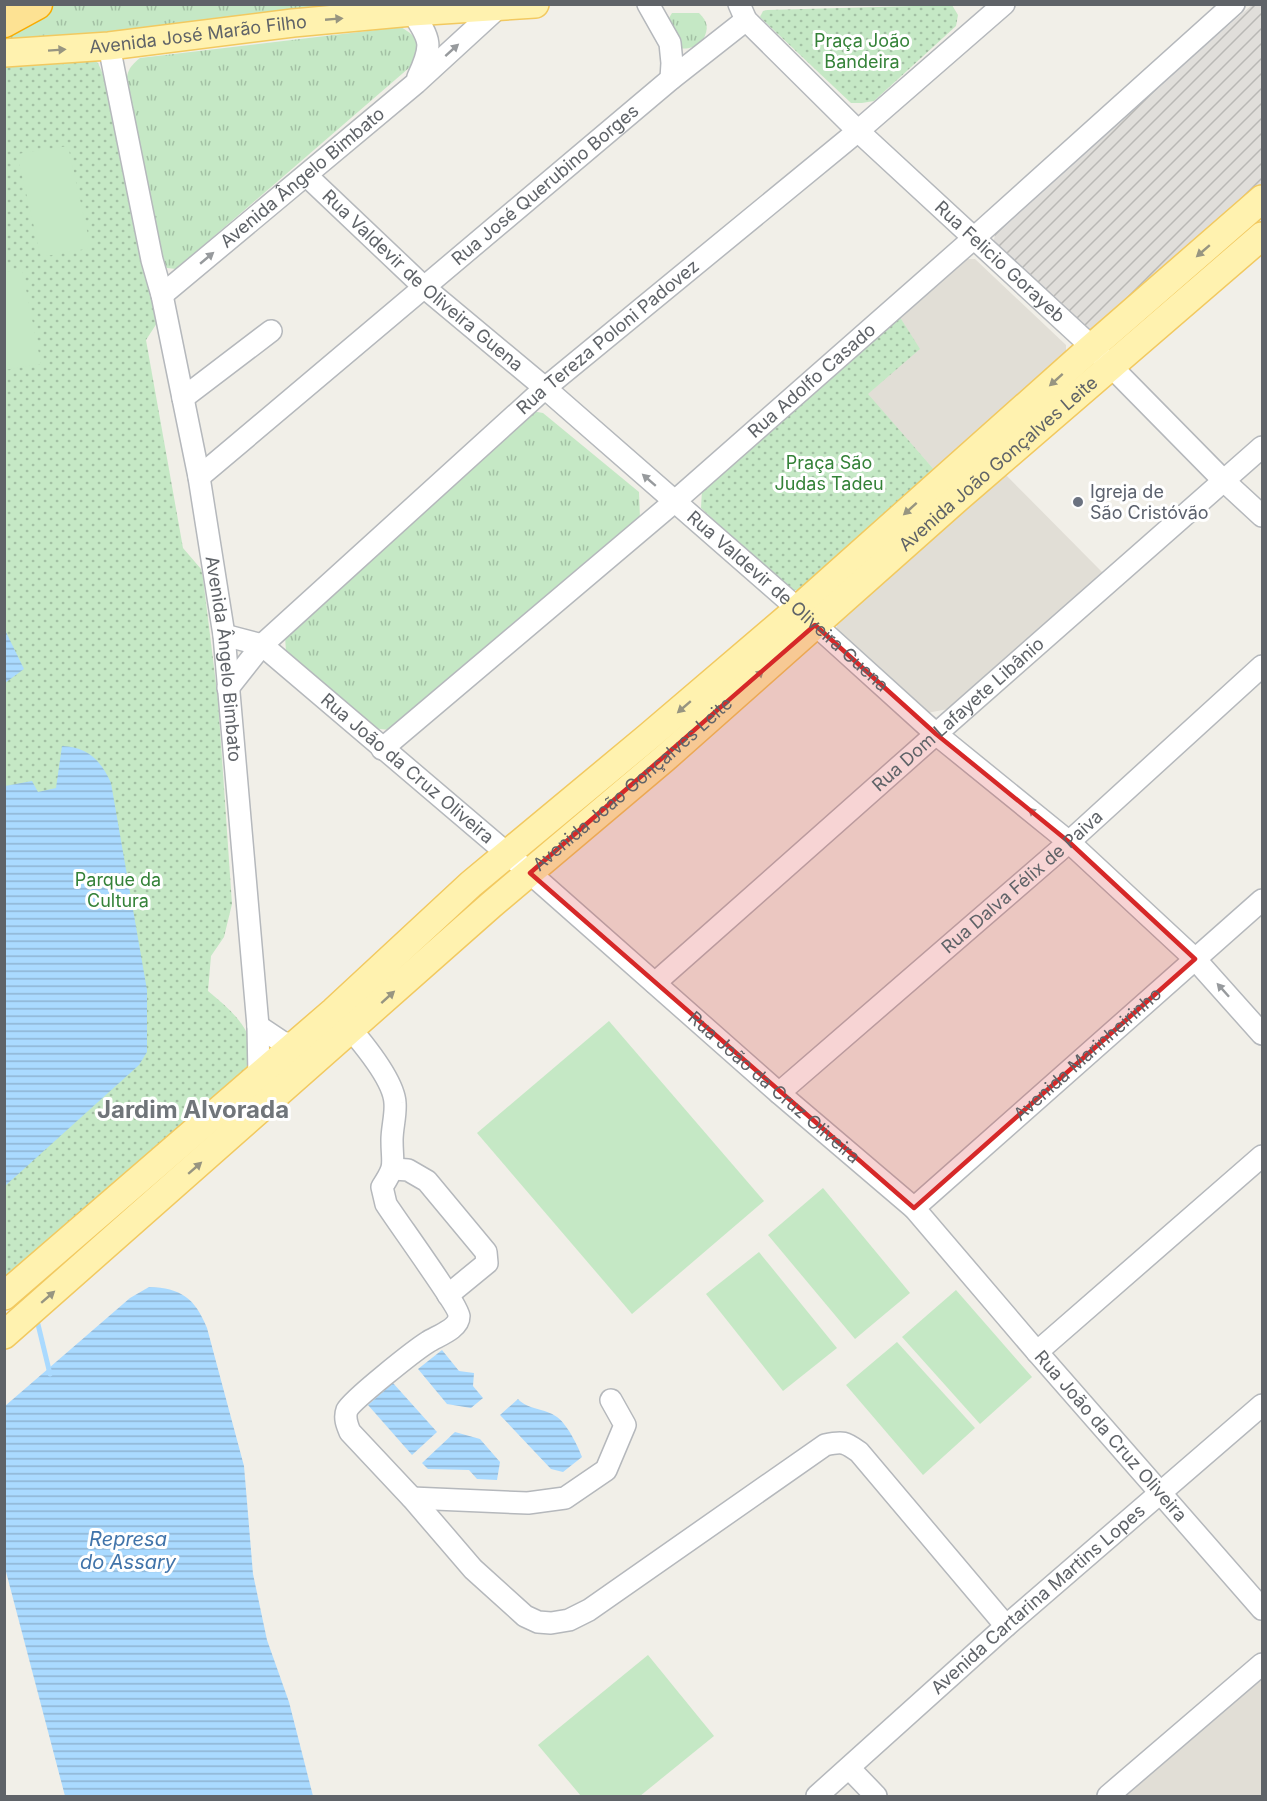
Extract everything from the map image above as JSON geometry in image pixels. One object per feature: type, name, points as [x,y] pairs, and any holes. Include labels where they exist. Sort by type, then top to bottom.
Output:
[{"type":"highway","points":[[4,22],[37,4]]},
{"type":"main road","name":"Avenida José Marão Filho","points":[[4,53],[110,46],[292,23],[535,4]]},
{"type":"main road","name":"Avenida João Gonçalves Leite","points":[[4,1296],[293,1045],[343,1020],[491,905],[665,758],[806,617],[950,489],[1092,347],[1263,199]]},
{"type":"main road","points":[[1232,225],[1256,241]]},
{"type":"main road","name":"Avenida João Gonçalves Leite","points":[[950,489],[1111,368],[1256,241]]},
{"type":"main road","name":"Avenida João Gonçalves Leite","points":[[4,1335],[343,1020],[471,884],[648,737],[806,617]]},
{"type":"main road","points":[[648,737],[665,758]]},
{"type":"main road","points":[[471,884],[491,905]]},
{"type":"street","points":[[648,4],[670,44],[671,79]]},
{"type":"street","name":"Rua Tereza Poloni Padovez","points":[[228,687],[262,645],[545,388],[858,131],[1004,4]]},
{"type":"street","name":"Rua Adolfo Casado","points":[[382,748],[674,502],[974,238],[1234,4]]},
{"type":"street","name":"Avenida Ângelo Bimbato","points":[[162,295],[416,83],[500,6]]},
{"type":"street","name":"Avenida Ângelo Bimbato","points":[[412,12],[427,36],[428,44],[428,55],[416,83]]},
{"type":"street","name":"Rua José Querubino Borges","points":[[199,477],[671,79],[742,12]]},
{"type":"street","name":"Rua Felicio Gorayeb","points":[[742,12],[858,131],[1092,347],[1223,480],[1263,516]]},
{"type":"street","name":"Avenida Ângelo Bimbato","points":[[110,46],[152,260],[162,295],[199,477],[224,635],[258,1026],[259,1076]]},
{"type":"street","name":"Rua Valdevir de Oliveira Guena","points":[[307,176],[425,288],[545,388],[936,734],[1069,842],[1195,959],[1263,1034]]},
{"type":"street","points":[[183,398],[271,331]]},
{"type":"street","name":"Rua Dom Lafayete Libânio","points":[[656,984],[1263,447]]},
{"type":"street","name":"Rua João da Cruz Oliveira","points":[[224,635],[262,645],[530,873],[778,1094],[914,1208],[1036,1352],[1263,1609]]},
{"type":"street","name":"Rua Dalva Félix de Paiva","points":[[778,1094],[1069,842],[1263,666]]},
{"type":"street","name":"Avenida Marinheirinho","points":[[914,1208],[1263,900]]},
{"type":"street","points":[[343,1020],[391,1085],[395,1102],[392,1138],[394,1169],[382,1187],[386,1204],[458,1310],[458,1320],[453,1327],[428,1342],[358,1398],[347,1409],[345,1419],[350,1432],[412,1498],[472,1569],[525,1616],[538,1622],[569,1620],[589,1610],[825,1445],[838,1442],[847,1443],[859,1452],[1006,1626]]},
{"type":"street","points":[[258,1026],[282,1042],[293,1045]]},
{"type":"street","points":[[1036,1352],[1263,1156]]},
{"type":"street","points":[[394,1169],[408,1170],[427,1181],[486,1252],[487,1263],[448,1295]]},
{"type":"street","points":[[412,1498],[528,1503],[565,1498],[606,1470],[625,1425],[611,1400]]},
{"type":"street","name":"Avenida Cartarina Martins Lopes","points":[[817,1797],[1006,1626],[1263,1405]]},
{"type":"street","points":[[1108,1797],[1263,1664]]},
{"type":"street","points":[[849,1768],[876,1797]]},
{"type":"highlighted area","points":[[815,625],[936,734],[1069,842],[1195,959],[914,1208],[530,873]]},
{"type":"shaded area","points":[[1252,5],[1262,5],[1262,188],[1101,327],[1089,329],[993,244],[997,226]]},
{"type":"shaded area","points":[[961,259],[975,259],[1066,345],[1066,356],[937,473],[867,394],[919,349],[898,314]]},
{"type":"shaded area","points":[[1003,472],[1103,573],[948,709],[927,713],[836,631],[838,616]]},
{"type":"shaded area","points":[[1262,1677],[1262,1796],[1124,1796]]},
{"type":"green space","points":[[46,5],[415,5],[5,43],[4,27]]},
{"type":"green space","name":"Praça João Bandeira","points":[[952,5],[958,15],[956,26],[874,101],[862,103],[851,103],[760,17],[763,11],[767,10]]},
{"type":"green space","points":[[672,13],[699,13],[707,25],[703,40],[692,47],[678,48],[669,18]]},
{"type":"green space","points":[[401,27],[417,41],[419,50],[417,61],[176,269],[167,268],[158,261],[126,91],[126,80],[132,65],[140,58]]},
{"type":"green space","name":"Parque da Cultura","points":[[91,57],[98,63],[116,104],[157,323],[146,340],[183,548],[201,569],[203,578],[218,700],[232,904],[224,937],[211,956],[208,991],[231,1011],[244,1027],[252,1056],[247,1075],[4,1285],[4,61]]},
{"type":"green space","points":[[68,146],[91,248],[41,257],[17,154]]},
{"type":"green space","points":[[22,269],[41,364],[5,370],[5,272]]},
{"type":"green space","name":"Praça São Judas Tadeu","points":[[898,314],[920,349],[868,394],[937,473],[805,590],[789,590],[701,508],[702,490]]},
{"type":"green space","points":[[532,411],[543,413],[639,492],[640,518],[390,730],[371,728],[286,652],[285,636]]},
{"type":"green space","points":[[609,1021],[764,1201],[632,1314],[477,1133]]},
{"type":"green space","points":[[823,1188],[910,1293],[855,1339],[768,1235]]},
{"type":"green space","points":[[759,1252],[837,1348],[783,1391],[706,1294]]},
{"type":"green space","points":[[956,1290],[1032,1377],[980,1424],[902,1337]]},
{"type":"green space","points":[[897,1342],[975,1428],[923,1475],[846,1385]]},
{"type":"green space","points":[[648,1655],[714,1736],[640,1796],[581,1796],[538,1745]]},
{"type":"water","points":[[5,630],[24,669],[4,683]]},
{"type":"water","points":[[62,746],[79,749],[92,756],[103,768],[111,783],[147,990],[147,1052],[139,1065],[5,1186],[5,786],[32,781],[38,792],[56,788]]},
{"type":"water","name":"Represa do Assary","points":[[149,1287],[170,1290],[186,1297],[197,1309],[207,1328],[244,1466],[253,1574],[267,1640],[289,1702],[313,1796],[65,1796],[5,1568],[5,1406],[130,1298]]},
{"type":"water","points":[[442,1350],[459,1371],[474,1373],[473,1386],[483,1398],[471,1408],[447,1404],[418,1369]]},
{"type":"water","points":[[393,1383],[437,1432],[412,1455],[368,1405]]},
{"type":"water","points":[[518,1399],[522,1403],[552,1414],[561,1420],[572,1435],[582,1457],[563,1472],[551,1469],[500,1415]]},
{"type":"water","points":[[455,1432],[480,1439],[500,1462],[497,1480],[477,1479],[469,1470],[428,1469],[422,1463]]},
{"type":"waterway","points":[[36,1316],[50,1374]]},
{"type":"place","name":"Igreja de São Cristóvão","points":[[1078,502]]},
{"type":"district","name":"Jardim Alvorada","points":[[193,1110]]}]
